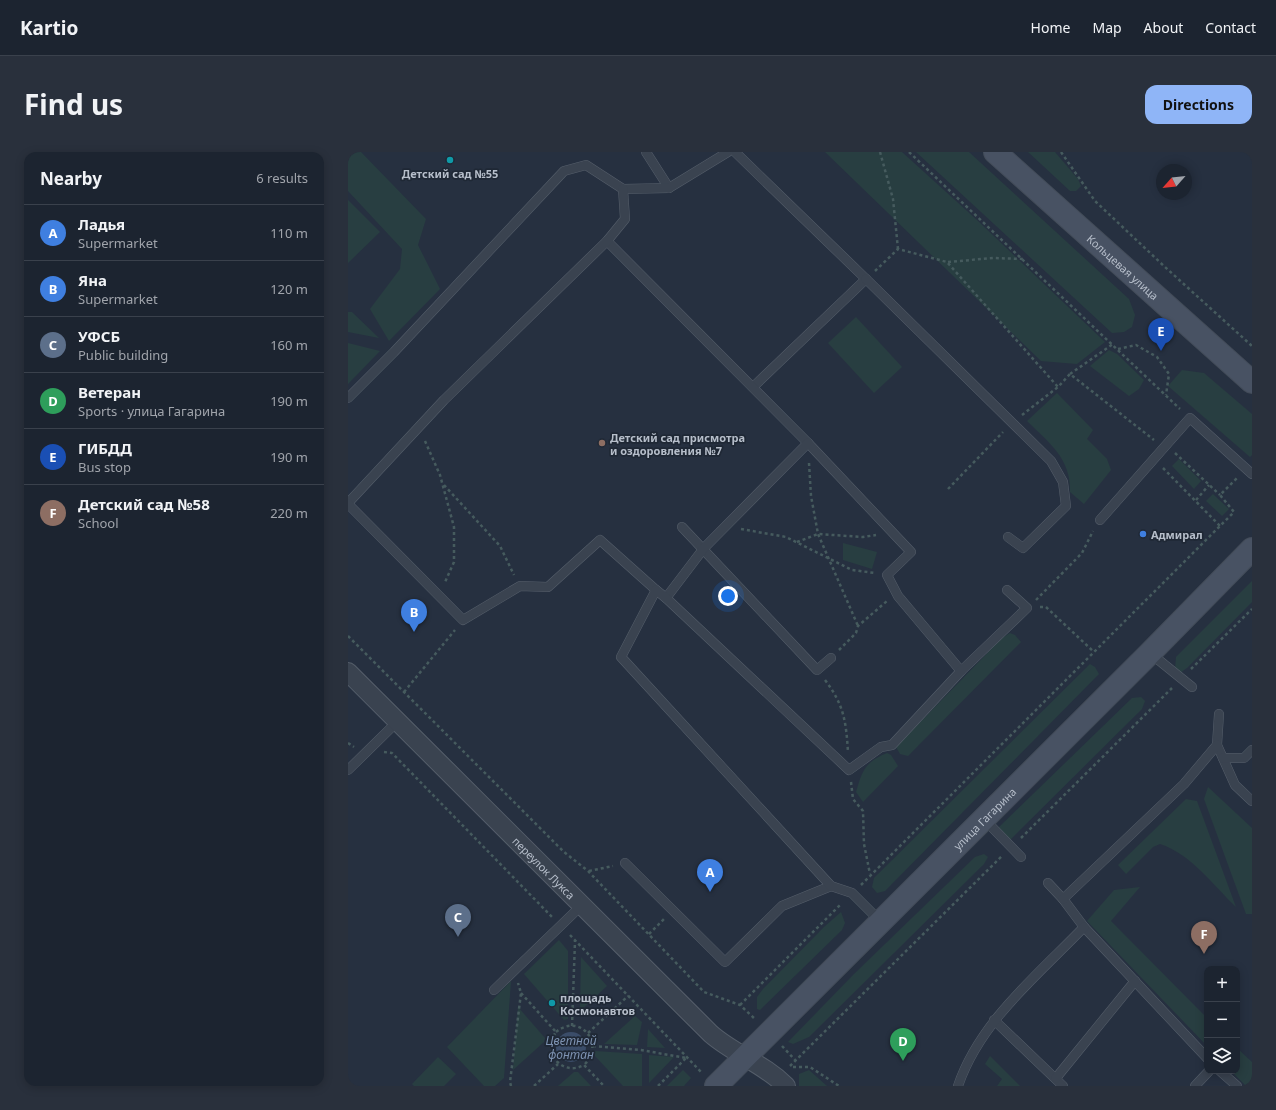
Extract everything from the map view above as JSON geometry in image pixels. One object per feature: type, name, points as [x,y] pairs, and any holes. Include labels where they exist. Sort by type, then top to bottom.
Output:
[{"type":"main road","name":"Кольцевая улица","points":[[995,152],[1252,382]]},
{"type":"main road","name":"улица Гагарина","points":[[716,1086],[1150,654],[1252,548]]},
{"type":"street","name":"переулок Лукса","points":[[348,672],[711,1034],[774,1075],[786,1086]]},
{"type":"lane","points":[[646,152],[669,188]]},
{"type":"lane","points":[[348,398],[394,352],[564,171],[586,165],[623,189],[669,188],[728,152]]},
{"type":"lane","points":[[735,152],[1051,461],[1063,482],[1066,506],[1023,548],[1008,537]]},
{"type":"lane","points":[[623,189],[625,219],[607,241],[449,395],[348,503],[463,620],[520,586],[548,587],[600,540],[666,598],[849,770],[881,747],[892,745],[961,671],[1027,608],[1007,590]]},
{"type":"lane","points":[[607,241],[808,443],[911,552],[887,575],[896,592],[961,671]]},
{"type":"lane","points":[[753,387],[866,279]]},
{"type":"lane","points":[[1100,520],[1190,418],[1249,471]]},
{"type":"lane","points":[[666,598],[704,548],[808,443]]},
{"type":"lane","points":[[682,527],[704,548],[817,670],[831,658]]},
{"type":"lane","points":[[656,590],[622,657],[831,886],[852,893],[880,922]]},
{"type":"lane","points":[[1150,654],[1192,687]]},
{"type":"lane","points":[[1219,714],[1218,745],[1235,785],[1252,801]]},
{"type":"lane","points":[[348,770],[398,721]]},
{"type":"lane","points":[[1063,899],[1184,784],[1218,745]]},
{"type":"lane","points":[[1223,758],[1244,758],[1252,750]]},
{"type":"lane","points":[[984,819],[1021,857]]},
{"type":"lane","points":[[625,863],[725,962],[782,906],[831,886]]},
{"type":"lane","points":[[1048,883],[1063,899],[1084,927],[1204,1055]]},
{"type":"lane","points":[[494,990],[582,905]]},
{"type":"lane","points":[[958,1086],[962,1072],[994,1020],[1084,927]]},
{"type":"lane","points":[[1056,1078],[1135,981]]},
{"type":"lane","points":[[994,1020],[1063,1086]]},
{"type":"lane","points":[[1195,1086],[1206,1074]]},
{"type":"lane","points":[[1223,1074],[1237,1086]]},
{"type":"path","points":[[880,152],[893,199],[898,249]]},
{"type":"path","points":[[909,152],[1024,259],[1190,418]]},
{"type":"path","points":[[1061,152],[1096,201],[1164,267],[1252,346]]},
{"type":"path","points":[[866,279],[898,249]]},
{"type":"path","points":[[898,249],[947,262],[993,258],[1024,259]]},
{"type":"path","points":[[947,262],[1058,387]]},
{"type":"path","points":[[948,489],[1012,423],[1058,387],[1070,374],[1113,344]]},
{"type":"path","points":[[1118,349],[1136,345],[1157,357],[1168,374],[1166,395]]},
{"type":"path","points":[[348,636],[564,852],[588,871],[704,992],[740,1005],[1234,512],[1220,495],[1180,456],[1164,447],[1070,374]]},
{"type":"path","points":[[420,426],[443,485],[454,526],[454,562],[439,596]]},
{"type":"path","points":[[808,443],[811,496],[818,534],[858,626]]},
{"type":"path","points":[[1153,460],[1196,500],[1220,526]]},
{"type":"path","points":[[1220,495],[1249,471]]},
{"type":"path","points":[[443,485],[500,546],[520,586]]},
{"type":"path","points":[[1196,500],[1209,485]]},
{"type":"path","points":[[725,527],[786,537],[852,570],[887,575]]},
{"type":"path","points":[[797,542],[818,534],[863,537],[893,533]]},
{"type":"path","points":[[1027,608],[1082,553],[1087,541]]},
{"type":"path","points":[[831,658],[856,633],[858,626],[896,592]]},
{"type":"path","points":[[1027,608],[1046,607],[1094,652]]},
{"type":"path","points":[[839,1086],[834,1081],[810,1067],[788,1068],[1252,609]]},
{"type":"path","points":[[404,692],[463,620]]},
{"type":"path","points":[[817,670],[835,693],[843,711],[847,735],[849,770],[853,799],[864,811],[864,844],[871,875]]},
{"type":"path","points":[[348,743],[352,747],[392,753],[561,926],[687,1058]]},
{"type":"path","points":[[588,871],[625,863]]},
{"type":"path","points":[[649,934],[673,910]]},
{"type":"path","points":[[572,1026],[575,941]]},
{"type":"path","points":[[511,1086],[510,1082],[520,993],[556,1032]]},
{"type":"path","points":[[588,1034],[628,996]]},
{"type":"path","points":[[572,1026],[580,1027],[588,1034],[593,1046],[590,1057],[584,1065],[572,1068],[558,1064],[554,1060],[550,1050],[551,1041],[556,1032],[564,1027],[572,1026]]},
{"type":"path","points":[[593,1046],[641,1050],[687,1058]]},
{"type":"path","points":[[658,1086],[687,1058]]},
{"type":"path","points":[[534,1086],[558,1064]]},
{"type":"path","points":[[584,1065],[604,1086]]},
{"type":"green space","points":[[348,152],[361,152],[426,219],[418,245],[440,289],[389,341],[370,309],[400,269],[402,249],[348,191]]},
{"type":"green space","points":[[825,152],[902,152],[977,220],[1105,342],[1077,364],[1041,361]]},
{"type":"green space","points":[[916,152],[969,152],[1129,299],[1135,315],[1132,327],[1124,332],[1112,333]]},
{"type":"green space","points":[[1028,152],[1055,152],[1078,179],[1081,186],[1076,191],[1070,191]]},
{"type":"green space","points":[[348,200],[380,232],[348,263]]},
{"type":"green space","points":[[348,312],[352,312],[379,338],[348,332]]},
{"type":"green space","points":[[856,317],[902,367],[874,393],[828,343]]},
{"type":"green space","points":[[348,343],[380,351],[348,384]]},
{"type":"green space","points":[[1109,350],[1117,354],[1144,380],[1139,389],[1129,396],[1090,366]]},
{"type":"green space","points":[[1182,370],[1204,373],[1252,414],[1252,455],[1250,457],[1168,386]]},
{"type":"green space","points":[[1057,393],[1093,430],[1087,439],[1107,459],[1111,470],[1084,504],[1070,492],[1067,470],[1063,460],[1051,444],[1027,421]]},
{"type":"green space","points":[[1179,459],[1201,481],[1194,489],[1172,466]]},
{"type":"green space","points":[[1213,494],[1229,509],[1222,516],[1206,501]]},
{"type":"green space","points":[[843,543],[877,552],[872,569],[843,560]]},
{"type":"green space","points":[[1252,581],[1252,602],[1187,668],[1180,673],[1175,669],[1176,657]]},
{"type":"green space","points":[[1010,633],[1015,635],[1021,642],[908,756],[900,754],[896,747],[1002,638]]},
{"type":"green space","points":[[1090,664],[1095,667],[1099,674],[885,891],[877,893],[872,887],[874,878]]},
{"type":"green space","points":[[1141,697],[1145,701],[1142,709],[1009,841],[998,828],[1132,698]]},
{"type":"green space","points":[[887,753],[891,755],[898,766],[863,802],[856,792],[860,778],[869,764]]},
{"type":"green space","points":[[1208,787],[1252,828],[1252,914],[1246,914],[1204,799]]},
{"type":"green space","points":[[1186,799],[1197,801],[1236,907],[1192,863],[1182,855],[1160,844],[1153,847],[1126,874],[1118,865]]},
{"type":"green space","points":[[984,854],[988,857],[984,864],[809,1037],[793,1044],[788,1042],[854,974],[975,857]]},
{"type":"green space","points":[[1140,887],[1111,921],[1204,1015],[1204,1043],[1087,921],[1114,890]]},
{"type":"green space","points":[[841,912],[845,923],[842,930],[760,1010],[757,1009],[757,997],[763,989],[824,927]]},
{"type":"green space","points":[[559,940],[568,951],[568,1019],[564,1020],[524,974]]},
{"type":"green space","points":[[581,957],[607,986],[580,1011]]},
{"type":"green space","points":[[511,981],[504,1078],[495,1086],[484,1086],[447,1047]]},
{"type":"green space","points":[[518,1007],[545,1038],[544,1042],[513,1070]]},
{"type":"green space","points":[[635,1016],[642,1022],[637,1045],[604,1044]]},
{"type":"green space","points":[[648,1029],[665,1048],[647,1047]]},
{"type":"green space","points":[[595,1051],[642,1054],[642,1086],[623,1086],[595,1056]]},
{"type":"green space","points":[[1240,1051],[1252,1062],[1252,1086],[1246,1086],[1234,1074],[1240,1074]]},
{"type":"green space","points":[[649,1055],[674,1057],[649,1083]]},
{"type":"green space","points":[[990,1056],[1020,1086],[997,1086],[1002,1079],[985,1064]]},
{"type":"green space","points":[[438,1057],[456,1074],[444,1086],[414,1086],[412,1084]]},
{"type":"green space","points":[[683,1070],[691,1078],[684,1086],[667,1086]]},
{"type":"green space","points":[[809,1070],[827,1086],[799,1086],[799,1074]]},
{"type":"green space","points":[[574,1072],[578,1072],[591,1086],[558,1086]]},
{"type":"water","name":"Цветной фонтан","points":[[571,1032],[582,1036],[586,1047],[582,1058],[571,1062],[560,1058],[556,1047],[560,1036]]},
{"type":"place","name":"Детский сад №55","points":[[450,160]]},
{"type":"place","name":"ГИБДД","points":[[1161,351]]},
{"type":"place","name":"Детский сад присмотра и оздоровления №7","points":[[602,443]]},
{"type":"place","name":"Адмирал","points":[[1143,534]]},
{"type":"place","name":"Яна","points":[[414,632]]},
{"type":"place","name":"Ладья","points":[[710,892]]},
{"type":"place","name":"УФСБ","points":[[458,937]]},
{"type":"place","name":"Детский сад №58","points":[[1204,954]]},
{"type":"place","name":"площадь Космонавтов","points":[[552,1003]]},
{"type":"place","name":"Ветеран","points":[[903,1061]]}]
